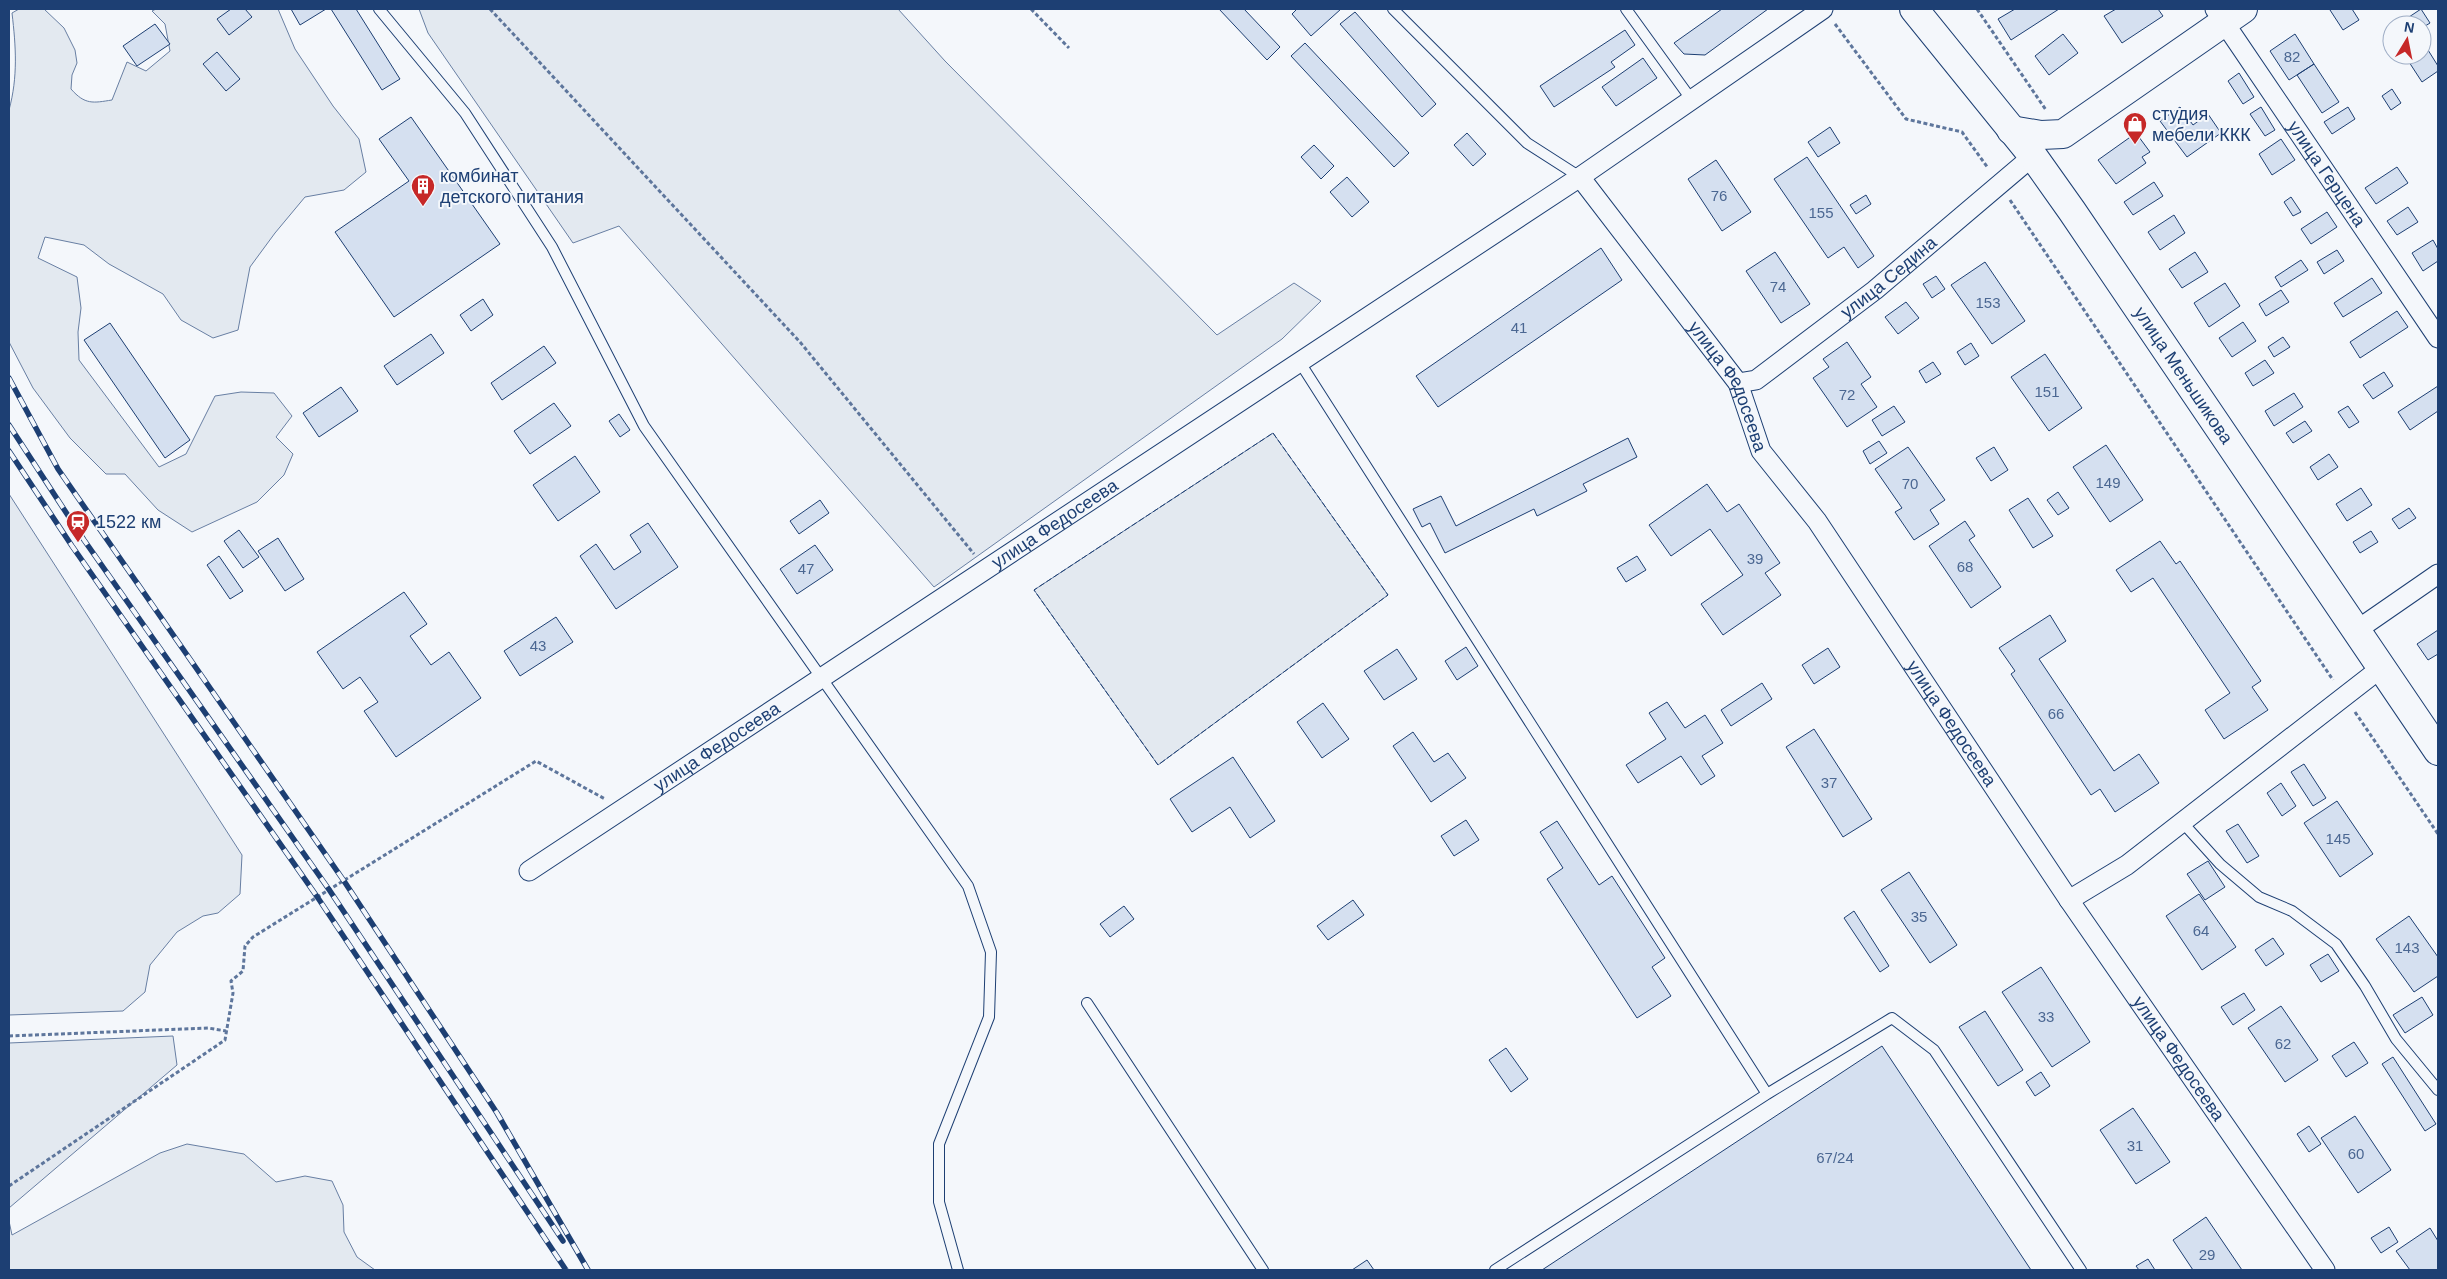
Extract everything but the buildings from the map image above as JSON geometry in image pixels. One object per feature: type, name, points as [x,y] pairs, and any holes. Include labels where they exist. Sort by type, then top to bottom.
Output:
[{"type":"main road","name":"улица Меньшикова","points":[[1914,9],[2033,156],[2438,751]]},
{"type":"main road","points":[[2011,130],[2041,135],[2063,134],[2227,13]]},
{"type":"street","name":"улица Герцена","points":[[2227,13],[2438,338]]},
{"type":"street","name":"улица Федосеева","points":[[529,871],[820,676],[1580,177],[1691,100],[1828,14]]},
{"type":"street","name":"улица Седина","points":[[1738,383],[1756,380],[1875,290],[2033,156]]},
{"type":"street","name":"улица Федосеева","points":[[1580,177],[1738,383],[1761,451],[1817,520],[2069,900],[2325,1270]]},
{"type":"street","points":[[2357,630],[2438,574]]},
{"type":"street","points":[[2069,900],[2127,865],[2382,668]]},
{"type":"lane","points":[[379,9],[465,114],[552,247],[644,426],[968,886],[991,952],[989,1017],[939,1144],[939,1202],[958,1270]]},
{"type":"lane","points":[[1393,9],[1527,143],[1580,177]]},
{"type":"lane","points":[[1626,9],[1691,100]]},
{"type":"lane","points":[[1299,361],[1767,1094]]},
{"type":"lane","points":[[2183,823],[2220,864],[2259,897],[2292,911],[2336,944],[2365,986],[2396,1039],[2438,1090]]},
{"type":"lane","points":[[1087,1003],[1263,1270]]},
{"type":"lane","points":[[1494,1270],[1767,1094],[1892,1018],[1934,1050],[2081,1270]]},
{"type":"path","points":[[490,9],[800,342],[956,530],[985,568]]},
{"type":"path","points":[[1031,9],[1069,48]]},
{"type":"path","points":[[1977,9],[2063,134]]},
{"type":"path","points":[[1828,14],[1906,118],[1962,132],[2000,184],[2438,834]]},
{"type":"path","points":[[9,1186],[225,1040],[233,993],[232,981],[243,971],[245,946],[253,938],[536,761],[622,809]]},
{"type":"path","points":[[9,1036],[208,1028],[226,1031]]},
{"type":"shaded area","points":[[19,9],[44,9],[64,28],[75,50],[77,63],[72,75],[71,89],[81,98],[94,102],[112,100],[127,62],[146,71],[170,51],[165,24],[152,11],[156,9],[278,9],[295,49],[333,106],[359,139],[366,172],[344,190],[305,197],[250,267],[238,330],[213,338],[181,320],[163,294],[109,264],[84,245],[45,237],[38,258],[77,277],[81,308],[78,332],[79,360],[159,467],[186,454],[215,396],[241,392],[274,393],[292,416],[276,437],[293,454],[284,475],[257,502],[192,532],[158,510],[125,474],[106,474],[70,438],[33,388],[9,342],[9,110],[14,86],[15,62],[12,13]]},
{"type":"shaded area","points":[[419,9],[898,9],[945,61],[1217,335],[1294,283],[1321,301],[1282,339],[934,587],[619,226],[573,243],[428,33]]},
{"type":"shaded area","points":[[1273,433],[1388,595],[1158,765],[1034,590]]},
{"type":"shaded area","points":[[9,494],[242,855],[240,894],[218,913],[203,916],[177,932],[150,965],[145,992],[123,1011],[9,1015]]},
{"type":"shaded area","points":[[173,1036],[177,1065],[9,1208],[9,1043]]},
{"type":"shaded area","points":[[187,1144],[244,1154],[276,1182],[305,1176],[332,1181],[343,1205],[344,1232],[357,1257],[375,1270],[9,1270],[9,1221],[12,1235],[160,1153]]},
{"type":"railway","points":[[9,378],[58,469],[344,881],[497,1113],[588,1270]]},
{"type":"railway","points":[[9,425],[84,540],[330,891],[563,1241]]},
{"type":"railway","points":[[9,451],[72,546],[318,898],[566,1270]]},
{"type":"fence","points":[[1273,433],[1388,595],[1158,765],[1034,590],[1273,433]]},
{"type":"place","name":"студия мебели ККК","points":[[2135,145]]},
{"type":"place","name":"комбинат детского питания","points":[[423,207]]},
{"type":"place","name":"1522 км","points":[[78,543]]}]
